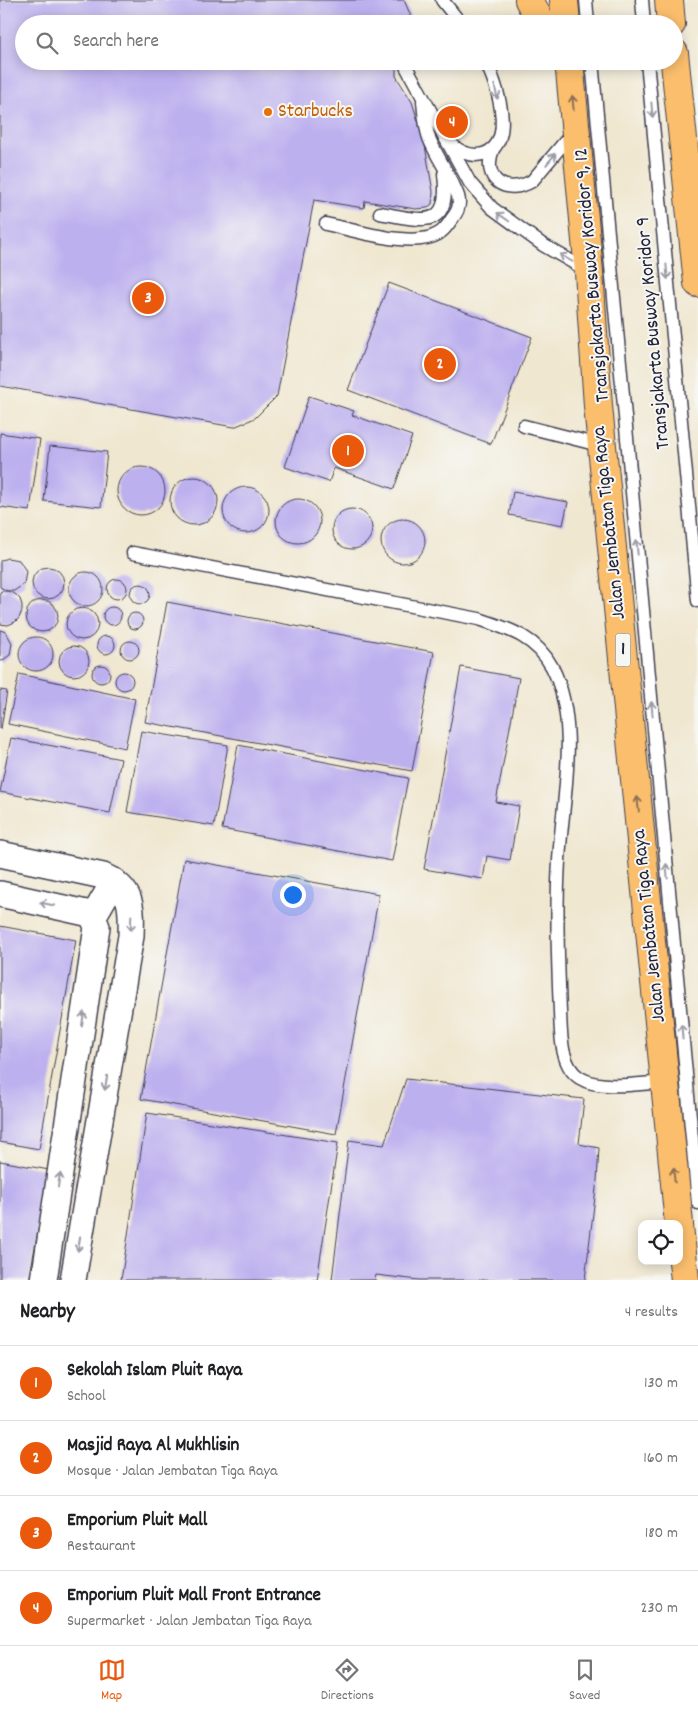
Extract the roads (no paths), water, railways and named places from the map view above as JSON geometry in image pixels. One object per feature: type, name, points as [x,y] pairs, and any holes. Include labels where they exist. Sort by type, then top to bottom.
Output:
[{"type":"highway","points":[[529,0],[537,15]]},
{"type":"highway","points":[[564,0],[565,15]]},
{"type":"highway","points":[[669,0],[670,15]]},
{"type":"highway","name":"Jalan Jembatan Tiga Raya","points":[[573,70],[575,130],[603,446],[679,1220]]},
{"type":"highway","points":[[676,70],[698,283]]},
{"type":"highway","name":"Jalan Jembatan Tiga Raya","points":[[683,1262],[685,1280]]},
{"type":"street","points":[[0,854],[89,872],[114,881],[127,894],[132,908],[131,936],[73,1280]]},
{"type":"street","points":[[93,917],[114,881]]},
{"type":"street","points":[[0,894],[76,910],[93,917],[97,926],[44,1280]]},
{"type":"lane","points":[[442,0],[454,15]]},
{"type":"lane","points":[[586,0],[587,15]]},
{"type":"lane","points":[[642,0],[643,15]]},
{"type":"lane","points":[[407,70],[470,182],[492,208],[543,245],[589,272]]},
{"type":"lane","points":[[448,142],[466,154],[476,155],[485,154],[499,142],[502,134],[501,114],[490,70]]},
{"type":"lane","name":"Transjakarta Busway Koridor 9, 12","points":[[574,70],[698,1203]]},
{"type":"lane","name":"Transjakarta Busway Koridor 9","points":[[648,70],[698,600]]},
{"type":"lane","points":[[326,224],[377,236],[410,240],[438,234],[455,215],[459,202],[429,138],[425,122],[423,97]]},
{"type":"lane","points":[[493,149],[490,158],[492,176],[506,187],[524,186],[532,181],[575,130]]},
{"type":"lane","points":[[380,213],[420,220],[430,219],[439,215],[443,207],[443,165]]},
{"type":"lane","points":[[524,426],[603,446]]},
{"type":"lane","points":[[133,553],[479,619],[512,630],[535,644],[552,667],[563,698],[568,741],[558,871],[558,955],[564,1054],[569,1066],[578,1078],[591,1083],[606,1085],[666,1082]]},
{"type":"place","name":"Starbucks","points":[[268,112]]},
{"type":"place","name":"Emporium Pluit Mall Front Entrance","points":[[452,122]]},
{"type":"place","name":"Emporium Pluit Mall","points":[[148,298]]},
{"type":"place","name":"Masjid Raya Al Mukhlisin","points":[[440,364]]},
{"type":"place","name":"Sekolah Islam Pluit Raya","points":[[348,451]]}]
